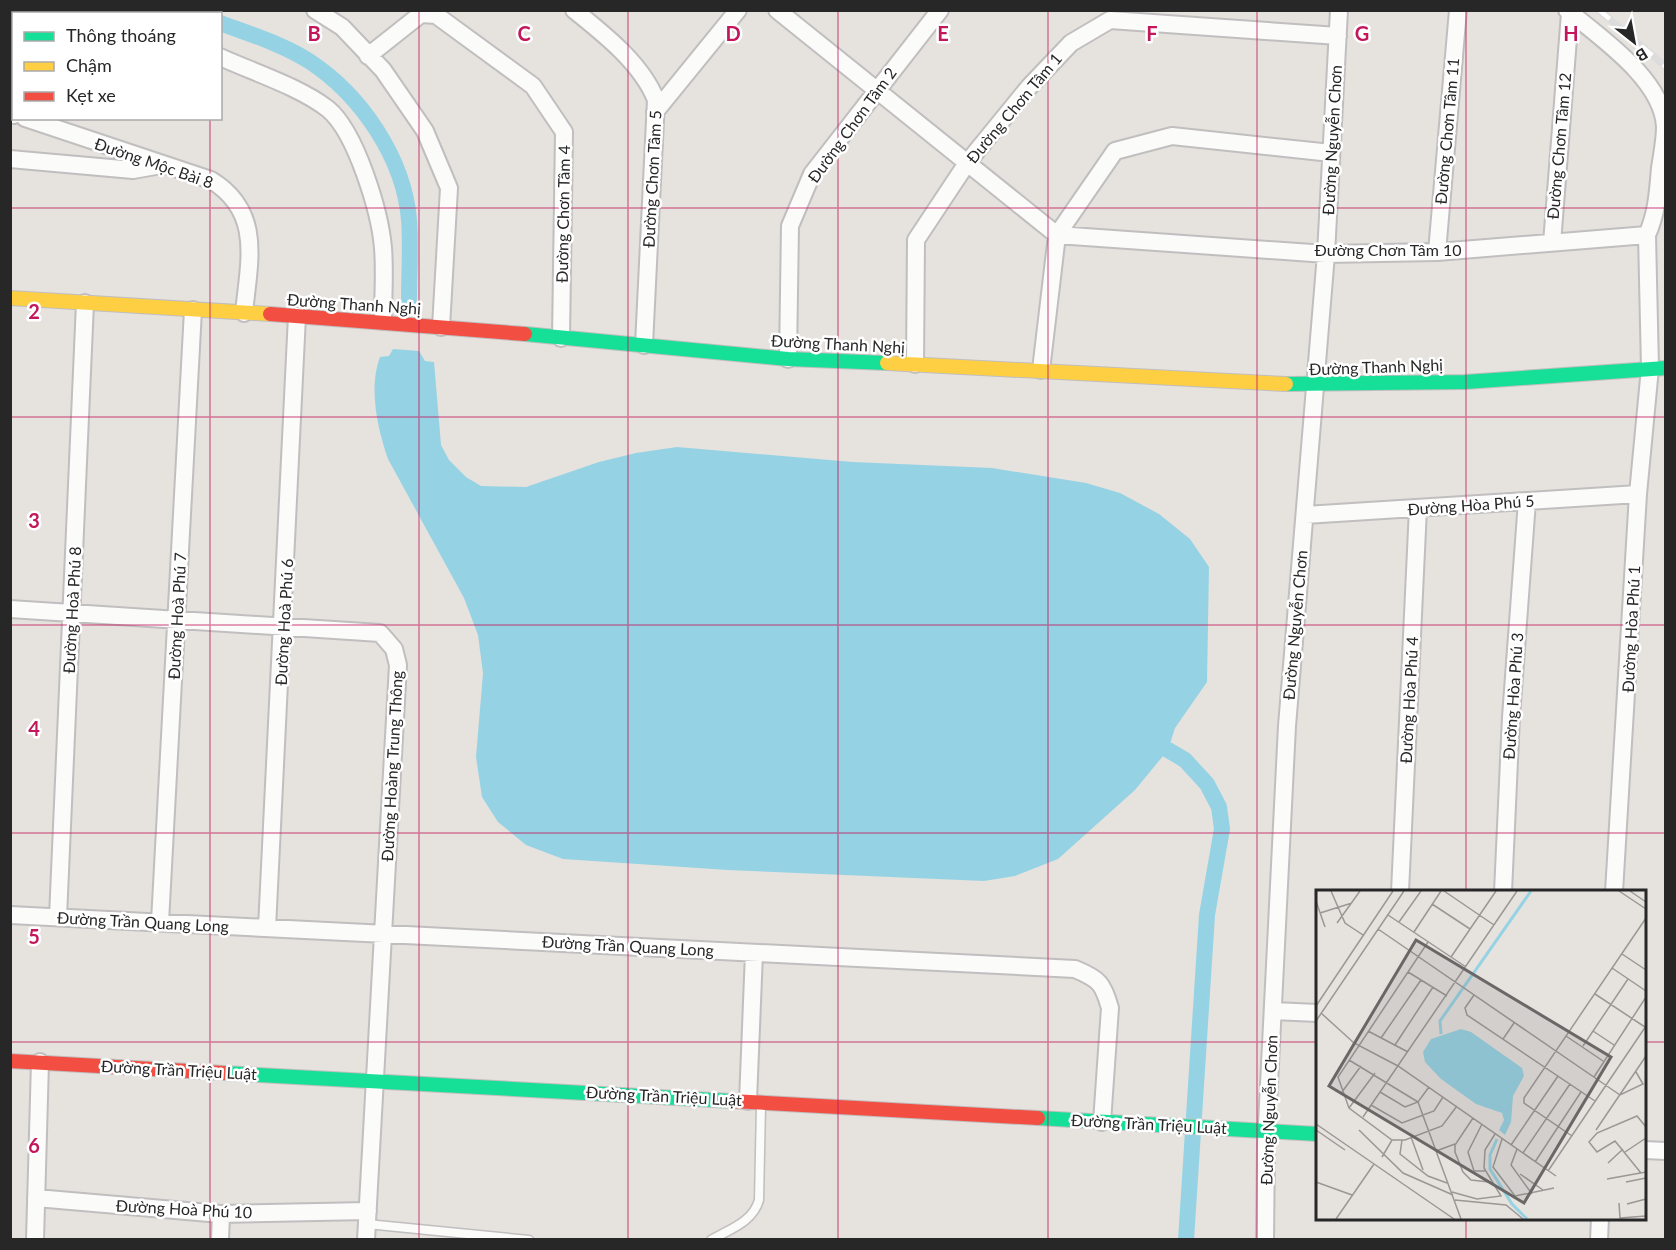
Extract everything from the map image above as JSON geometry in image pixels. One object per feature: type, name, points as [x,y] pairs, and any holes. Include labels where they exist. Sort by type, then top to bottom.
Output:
[{"type":"street","points":[[315,10],[342,27],[383,70],[425,131],[449,188],[441,327]]},
{"type":"street","name":"Đường Chơn Tâm 5","points":[[574,10],[626,58],[650,84],[656,100],[645,345]]},
{"type":"street","points":[[655,112],[738,10]]},
{"type":"street","points":[[777,10],[1057,235]]},
{"type":"street","name":"Đường Chơn Tâm 2","points":[[788,359],[790,226],[812,174],[876,89],[940,10]]},
{"type":"street","name":"Đường Nguyễn Chơn","points":[[1265,1239],[1267,1133],[1287,726],[1326,254],[1339,10]]},
{"type":"street","name":"Đường Chơn Tâm 11","points":[[1437,252],[1458,10]]},
{"type":"street","points":[[1568,12],[1622,57],[1652,88],[1659,100],[1665,126],[1655,218],[1647,235],[1658,368]]},
{"type":"street","name":"Đường Chơn Tâm 12","points":[[1552,243],[1568,12]]},
{"type":"street","name":"Đường Chơn Tâm 4","points":[[368,56],[421,14],[436,15],[533,86],[549,106],[564,132],[561,338]]},
{"type":"street","name":"Đường Chơn Tâm 1","points":[[915,364],[916,240],[967,164],[1029,87],[1071,43],[1110,20],[1338,36]]},
{"type":"street","points":[[222,58],[282,84],[328,110],[346,132],[366,175],[383,246],[383,321]]},
{"type":"street","name":"Đường Mộc Bài 8","points":[[31,120],[211,180],[225,189],[235,200],[250,233],[244,313]]},
{"type":"street","points":[[1041,370],[1057,235],[1115,151],[1172,136],[1331,153]]},
{"type":"street","points":[[10,159],[134,170],[162,165]]},
{"type":"street","name":"Đường Chơn Tâm 10","points":[[1057,235],[1326,254],[1437,252],[1647,235]]},
{"type":"street","name":"Đường Thanh Nghị","points":[[10,298],[383,321],[788,359],[1041,370],[1315,386],[1465,381],[1658,368]]},
{"type":"street","name":"Đường Hoà Phú 8","points":[[58,917],[85,303]]},
{"type":"street","name":"Đường Hoà Phú 7","points":[[160,922],[193,310]]},
{"type":"street","name":"Đường Hoà Phú 6","points":[[267,928],[284,626],[297,316]]},
{"type":"street","name":"Đường Hòa Phú 1","points":[[1614,890],[1638,494],[1658,368]]},
{"type":"street","name":"Đường Hòa Phú 5","points":[[1305,515],[1638,494]]},
{"type":"street","name":"Đường Hòa Phú 3","points":[[1503,890],[1511,717],[1527,501]]},
{"type":"street","name":"Đường Hòa Phú 4","points":[[1400,890],[1418,508]]},
{"type":"street","name":"Đường Hoàng Trung Thông","points":[[10,609],[380,633],[394,649],[398,665],[367,1225]]},
{"type":"street","name":"Đường Trần Quang Long","points":[[10,915],[1075,969],[1097,979],[1106,992],[1110,1008],[1102,1122]]},
{"type":"street","points":[[754,953],[754,1102]]},
{"type":"street","points":[[1273,1011],[1316,1013]]},
{"type":"street","name":"Đường Trần Triệu Luật","points":[[10,1061],[1316,1134]]},
{"type":"street","points":[[35,1239],[40,1062]]},
{"type":"street","points":[[1646,1150],[1665,1151]]},
{"type":"street","name":"Đường Hoà Phú 10","points":[[36,1198],[367,1225]]},
{"type":"street","points":[[220,1239],[221,1214]]},
{"type":"street","points":[[1599,1239],[1600,1220]]},
{"type":"lane","points":[[711,1239],[750,1217],[759,1200],[754,1102]]},
{"type":"lane","points":[[367,1225],[529,1239]]},
{"type":"water","points":[[393,349],[419,351],[425,361],[434,362],[441,445],[449,460],[466,477],[481,486],[526,487],[599,462],[636,453],[677,447],[853,462],[992,468],[1086,483],[1120,493],[1159,514],[1190,539],[1209,567],[1207,682],[1175,728],[1168,750],[1135,790],[1058,859],[1015,876],[984,881],[728,870],[563,859],[526,845],[498,822],[482,797],[476,757],[483,673],[478,635],[464,598],[388,459],[381,435],[376,409],[376,369],[380,357],[389,356]]},
{"type":"waterway","points":[[188,10],[192,12]]},
{"type":"waterway","points":[[222,24],[277,44],[309,61],[346,91],[377,130],[399,174],[405,197],[410,230],[409,299]]},
{"type":"waterway","points":[[1168,750],[1185,760],[1207,784],[1219,807],[1222,829],[1207,915],[1186,1240]]},
{"type":"railway","points":[[1599,10],[1666,67]]},
{"type":"traffic: fast","points":[[525,334],[788,359],[887,363]]},
{"type":"traffic: fast","points":[[1286,384],[1465,382],[1666,368]]},
{"type":"traffic: fast","points":[[224,1073],[731,1101]]},
{"type":"traffic: fast","points":[[1038,1118],[1316,1134]]},
{"type":"traffic: slow","points":[[10,298],[270,314]]},
{"type":"traffic: slow","points":[[887,363],[1286,384]]},
{"type":"traffic: jam","points":[[270,314],[525,334]]},
{"type":"traffic: jam","points":[[10,1061],[224,1073]]},
{"type":"traffic: jam","points":[[731,1101],[1038,1118]]}]
